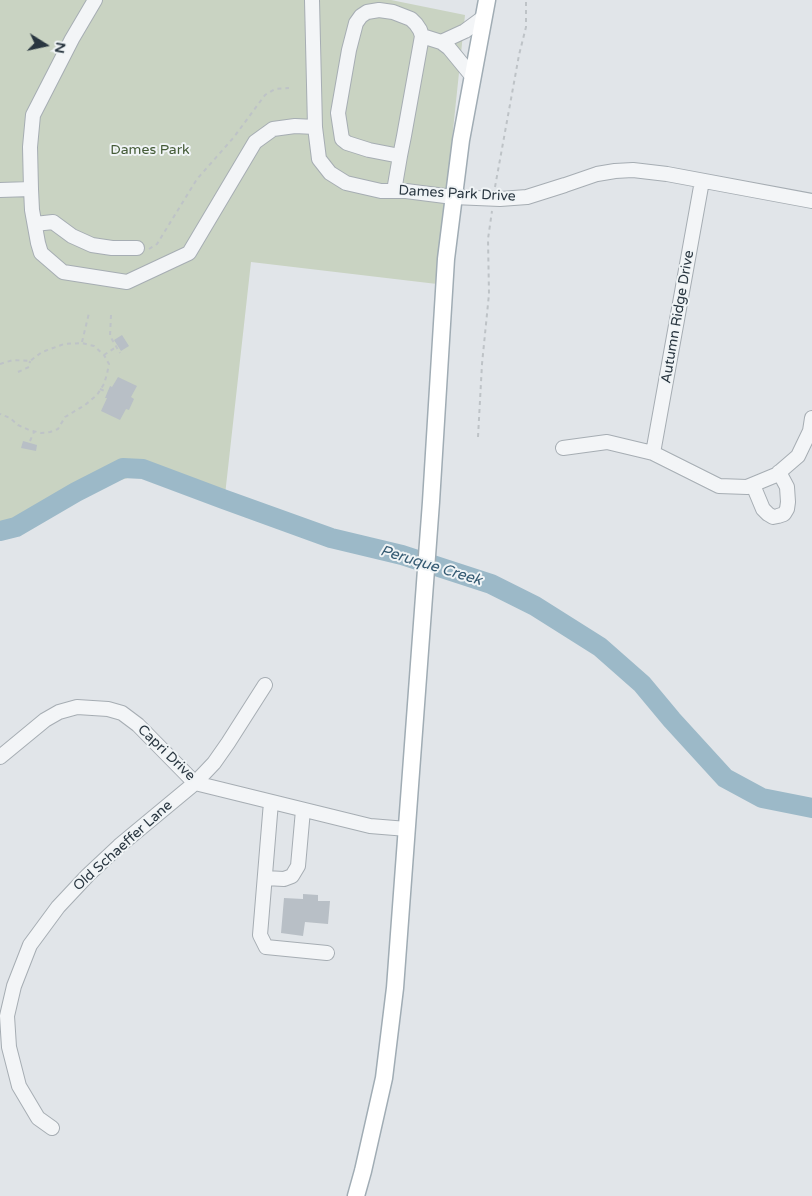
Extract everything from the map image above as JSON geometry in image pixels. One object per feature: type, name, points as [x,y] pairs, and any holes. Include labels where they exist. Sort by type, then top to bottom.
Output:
[{"type":"main road","points":[[356,1196],[384,1078],[394,988],[431,502],[446,259],[461,140],[487,0]]},
{"type":"street","points":[[95,0],[72,39],[33,114],[30,147],[32,210],[41,253],[63,272],[127,282],[189,252],[255,142],[273,129],[295,126],[315,127]]},
{"type":"street","name":"Dames Park Drive","points":[[312,0],[315,127],[319,158],[330,173],[346,183],[381,191],[406,191],[453,197],[527,197],[597,174],[633,170],[668,174],[702,182],[812,201]]},
{"type":"street","points":[[394,191],[422,36],[411,18],[379,10],[367,12],[361,16],[356,24],[340,102],[338,113],[342,139],[347,143],[400,156]]},
{"type":"street","points":[[441,42],[466,32],[484,17]]},
{"type":"street","points":[[422,36],[441,42],[449,48],[472,76]]},
{"type":"street","name":"Autumn Ridge Drive","points":[[653,453],[702,182]]},
{"type":"street","points":[[0,190],[31,188]]},
{"type":"street","points":[[35,224],[53,222],[72,236],[92,245],[112,248],[137,248]]},
{"type":"street","points":[[563,448],[607,442],[653,453],[719,486],[747,488],[776,475],[798,456],[810,431],[812,418]]},
{"type":"street","points":[[753,485],[763,509],[768,514],[773,517],[784,514],[788,502],[787,487],[779,472]]},
{"type":"street","name":"Old Schaeffer Lane","points":[[52,1128],[38,1118],[19,1086],[9,1047],[7,1016],[14,986],[30,945],[58,907],[88,875],[119,846],[195,783],[214,763],[265,685]]},
{"type":"street","name":"Capri Drive","points":[[0,757],[45,720],[59,712],[77,707],[108,709],[122,714],[138,725],[195,783],[370,826],[407,829]]},
{"type":"street","points":[[272,802],[260,935],[266,947],[327,953]]},
{"type":"street","points":[[265,878],[284,879],[292,876],[298,866],[303,810]]},
{"type":"path","points":[[478,437],[482,364],[489,294],[488,239],[495,181],[526,27],[526,0]]},
{"type":"path","points":[[137,248],[148,249],[157,244],[197,179],[234,137],[265,95],[275,89],[290,88]]},
{"type":"path","points":[[82,342],[89,312]]},
{"type":"path","points":[[111,315],[110,336],[120,353]]},
{"type":"path","points":[[0,364],[13,360],[30,361],[42,352],[64,344],[82,342],[94,346],[104,355],[109,364],[104,384],[97,394],[85,405],[65,417],[58,429],[50,432],[34,432],[0,414]]},
{"type":"path","points":[[104,355],[116,347]]},
{"type":"path","points":[[18,372],[29,367],[30,361]]},
{"type":"path","points":[[100,389],[107,392]]},
{"type":"path","points":[[30,441],[34,432]]},
{"type":"green space","name":"Dames Park","points":[[0,0],[391,0],[465,15],[437,284],[251,262],[225,495],[146,473],[62,496],[0,532]]},
{"type":"building","points":[[122,335],[129,346],[121,351],[114,340]]},
{"type":"building","points":[[118,377],[137,386],[131,397],[134,399],[129,410],[126,409],[120,420],[101,411],[110,386],[112,387]]},
{"type":"building","points":[[23,441],[37,445],[36,451],[21,448]]},
{"type":"building","points":[[303,894],[318,895],[318,901],[330,901],[328,924],[305,922],[303,936],[281,933],[284,898],[303,899]]},
{"type":"waterway","name":"Peruque Creek","points":[[0,531],[16,527],[76,492],[123,468],[143,469],[331,538],[402,555],[491,584],[535,606],[600,647],[642,684],[725,778],[762,798],[812,808]]}]
